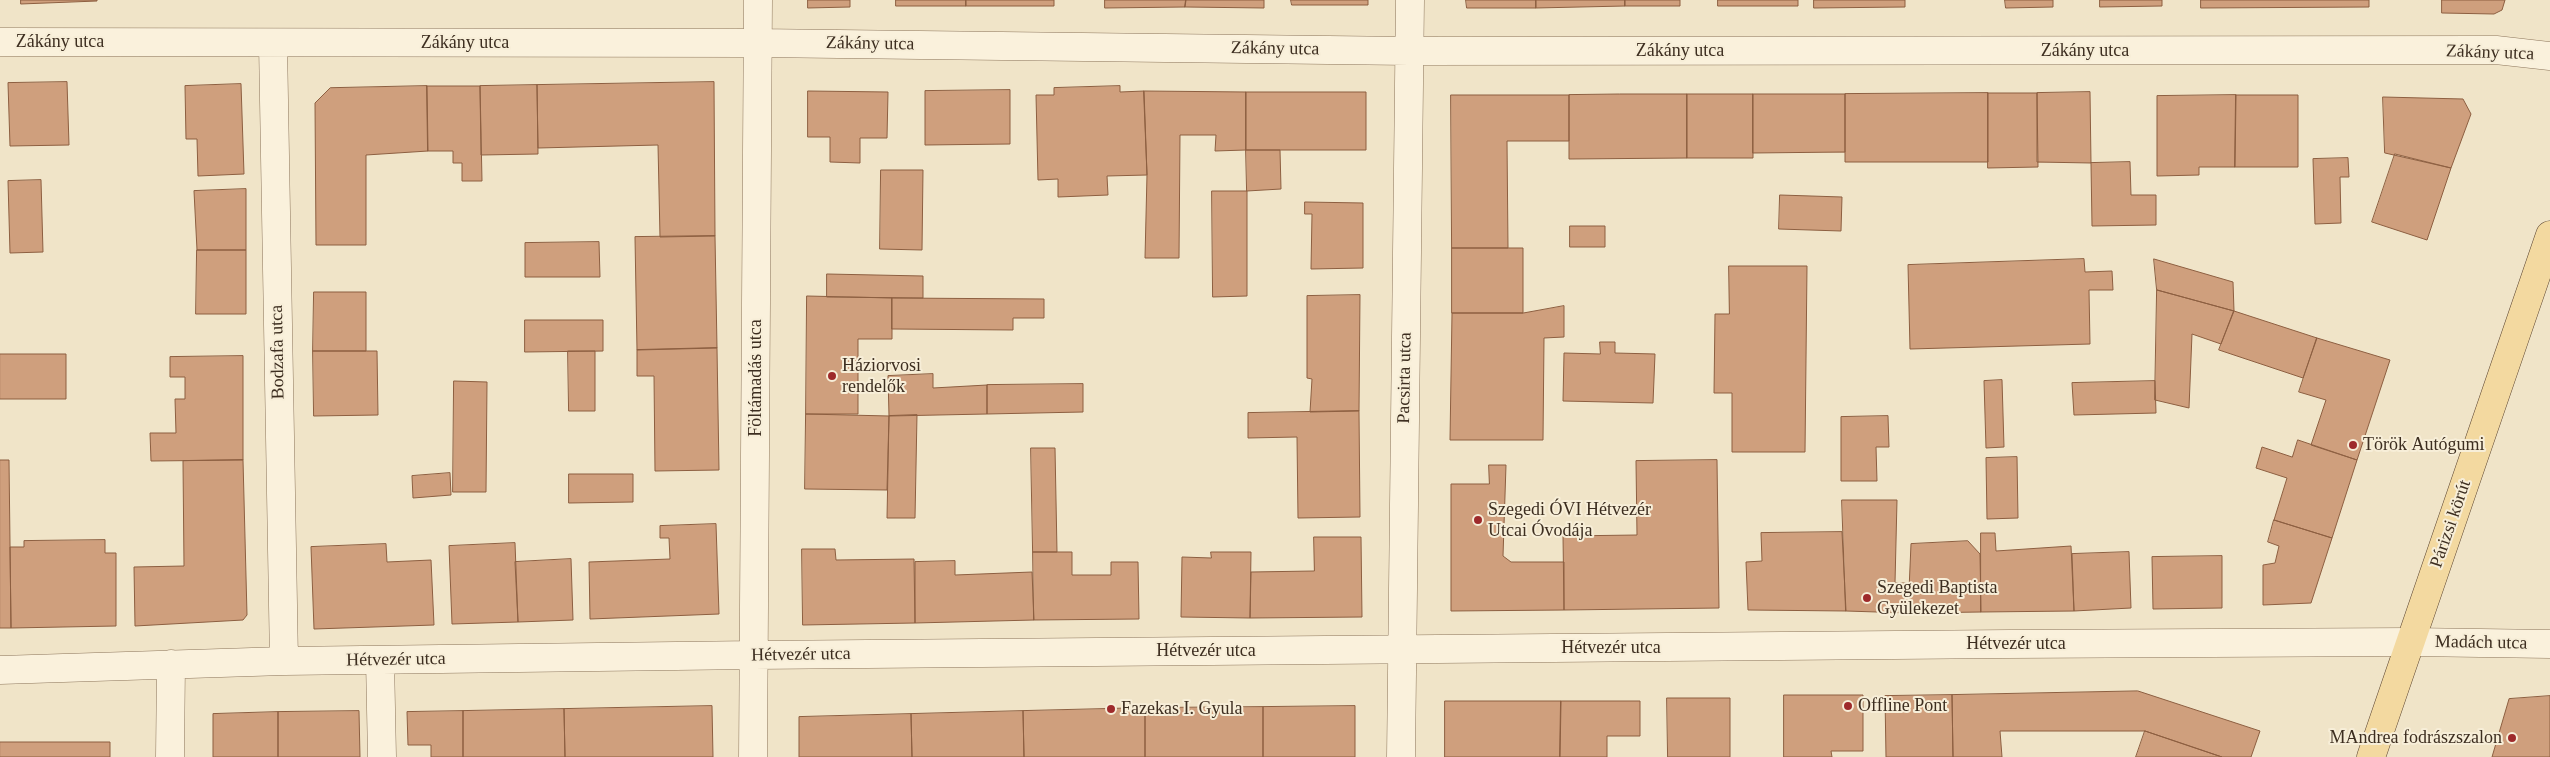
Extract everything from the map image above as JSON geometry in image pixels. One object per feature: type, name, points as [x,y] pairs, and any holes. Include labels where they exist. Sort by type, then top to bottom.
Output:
[{"type":"main road","name":"Párizsi körút","points":[[2371,757],[2550,234]]},
{"type":"street","name":"Föltámadás utca","points":[[753,757],[758,0]]},
{"type":"street","name":"Pacsirta utca","points":[[1401,757],[1410,0]]},
{"type":"street","name":"Zákány utca","points":[[0,42],[273,44],[757,43],[1409,51],[2496,50],[2550,56]]},
{"type":"street","name":"Bodzafa utca","points":[[273,44],[284,661]]},
{"type":"street","name":"Hétvezér utca","points":[[0,670],[284,661],[754,655],[2411,642]]},
{"type":"street","name":"Madách utca","points":[[2411,642],[2550,644]]},
{"type":"street","points":[[380,660],[382,757]]},
{"type":"street","points":[[170,757],[171,664]]},
{"type":"building","points":[[21,0],[97,0],[97,1],[21,4]]},
{"type":"building","points":[[808,0],[850,0],[850,7],[808,8]]},
{"type":"building","points":[[896,0],[966,0],[966,6],[896,6]]},
{"type":"building","points":[[966,0],[1054,0],[1054,6],[966,6]]},
{"type":"building","points":[[1105,0],[1186,0],[1185,7],[1105,8]]},
{"type":"building","points":[[1186,0],[1264,0],[1264,8],[1185,7]]},
{"type":"building","points":[[1291,0],[1368,0],[1368,5],[1292,5]]},
{"type":"building","points":[[1466,0],[1536,0],[1536,8],[1467,8]]},
{"type":"building","points":[[1536,0],[1625,0],[1625,6],[1536,8]]},
{"type":"building","points":[[1625,0],[1680,0],[1680,6],[1625,6]]},
{"type":"building","points":[[1718,0],[1798,0],[1798,6],[1718,6]]},
{"type":"building","points":[[1814,0],[1905,0],[1905,7],[1814,8]]},
{"type":"building","points":[[2005,0],[2053,0],[2053,7],[2006,8]]},
{"type":"building","points":[[2100,0],[2162,0],[2162,6],[2100,7]]},
{"type":"building","points":[[2201,0],[2369,0],[2369,7],[2201,8]]},
{"type":"building","points":[[2442,0],[2505,0],[2502,10],[2494,14],[2442,13]]},
{"type":"building","points":[[67,82],[69,145],[10,146],[8,83]]},
{"type":"building","points":[[714,82],[715,236],[660,237],[658,145],[538,148],[537,85]]},
{"type":"building","points":[[241,84],[244,174],[198,176],[197,139],[186,139],[185,86]]},
{"type":"building","points":[[537,85],[538,154],[481,155],[480,86]]},
{"type":"building","points":[[427,86],[480,86],[482,181],[462,181],[462,163],[453,163],[453,151],[428,151]]},
{"type":"building","points":[[427,86],[428,151],[366,155],[366,245],[316,245],[315,103],[330,88]]},
{"type":"building","points":[[1120,86],[1120,92],[1144,91],[1147,175],[1107,176],[1108,195],[1058,197],[1058,179],[1038,180],[1036,95],[1054,95],[1054,88]]},
{"type":"building","points":[[1010,90],[1010,144],[925,145],[925,91]]},
{"type":"building","points":[[808,91],[888,92],[887,138],[860,138],[860,163],[830,162],[830,137],[808,137]]},
{"type":"building","points":[[1144,91],[1246,92],[1246,150],[1215,151],[1216,135],[1180,135],[1179,258],[1145,258],[1147,175]]},
{"type":"building","points":[[1246,92],[1366,92],[1366,150],[1246,150]]},
{"type":"building","points":[[2090,92],[2091,163],[2037,162],[2037,93]]},
{"type":"building","points":[[1988,93],[2037,93],[2038,167],[1988,168]]},
{"type":"building","points":[[1988,93],[1988,162],[1845,162],[1845,94]]},
{"type":"building","points":[[1687,94],[1687,158],[1569,159],[1569,95]]},
{"type":"building","points":[[1687,94],[1753,94],[1753,158],[1687,158]]},
{"type":"building","points":[[1753,94],[1845,94],[1845,152],[1753,153]]},
{"type":"building","points":[[1451,95],[1569,95],[1569,141],[1507,141],[1508,248],[1452,248]]},
{"type":"building","points":[[2236,95],[2298,95],[2298,167],[2235,167]]},
{"type":"building","points":[[2236,95],[2235,167],[2199,167],[2199,175],[2157,176],[2157,96]]},
{"type":"building","points":[[2383,97],[2463,99],[2471,114],[2451,168],[2385,153]]},
{"type":"building","points":[[1246,150],[1280,150],[1281,189],[1247,191]]},
{"type":"building","points":[[2395,154],[2451,168],[2427,240],[2372,222]]},
{"type":"building","points":[[2348,158],[2349,177],[2340,177],[2341,223],[2315,224],[2313,159]]},
{"type":"building","points":[[2130,162],[2131,195],[2156,195],[2156,225],[2092,226],[2091,163]]},
{"type":"building","points":[[881,170],[923,170],[922,250],[880,249]]},
{"type":"building","points":[[41,180],[43,252],[10,253],[8,181]]},
{"type":"building","points":[[246,189],[246,250],[197,250],[194,191]]},
{"type":"building","points":[[1212,191],[1247,191],[1247,296],[1213,297]]},
{"type":"building","points":[[1780,195],[1842,197],[1841,231],[1779,229]]},
{"type":"building","points":[[1305,202],[1363,203],[1363,268],[1311,269],[1312,214],[1305,214]]},
{"type":"building","points":[[1570,226],[1605,226],[1605,247],[1570,247]]},
{"type":"building","points":[[715,236],[717,348],[637,350],[635,237]]},
{"type":"building","points":[[599,242],[600,277],[525,277],[525,243]]},
{"type":"building","points":[[1452,248],[1523,248],[1523,313],[1452,313]]},
{"type":"building","points":[[197,250],[246,250],[246,314],[196,314]]},
{"type":"building","points":[[2084,259],[2085,272],[2112,271],[2113,290],[2089,290],[2090,344],[1910,349],[1908,265]]},
{"type":"building","points":[[2154,259],[2233,282],[2234,311],[2157,290]]},
{"type":"building","points":[[1729,266],[1807,266],[1805,452],[1732,452],[1732,393],[1714,393],[1715,314],[1729,314]]},
{"type":"building","points":[[827,274],[923,276],[923,298],[827,297]]},
{"type":"building","points":[[2157,290],[2234,311],[2221,344],[2192,334],[2189,408],[2155,400]]},
{"type":"building","points":[[314,292],[366,292],[366,351],[313,351]]},
{"type":"building","points":[[1360,295],[1359,411],[1310,412],[1312,379],[1307,378],[1307,296]]},
{"type":"building","name":"Háziorvosi rendelők","points":[[807,296],[892,298],[892,339],[858,339],[858,414],[806,414]]},
{"type":"building","points":[[892,298],[1044,299],[1044,318],[1013,318],[1013,330],[892,329]]},
{"type":"building","points":[[1564,306],[1564,337],[1544,338],[1543,440],[1450,440],[1452,313],[1523,313]]},
{"type":"building","points":[[2234,311],[2317,338],[2303,378],[2219,350]]},
{"type":"building","points":[[525,320],[603,320],[603,351],[525,352]]},
{"type":"building","points":[[2317,338],[2390,360],[2357,460],[2311,445],[2326,400],[2299,392]]},
{"type":"building","points":[[1600,342],[1615,342],[1615,353],[1655,354],[1653,403],[1563,401],[1564,353],[1600,354]]},
{"type":"building","points":[[717,348],[719,470],[655,471],[654,376],[637,376],[637,350]]},
{"type":"building","points":[[313,351],[377,351],[378,415],[314,416]]},
{"type":"building","points":[[568,351],[595,351],[595,411],[569,411]]},
{"type":"building","points":[[0,354],[66,354],[66,399],[0,399]]},
{"type":"building","points":[[243,356],[243,460],[151,461],[150,433],[176,433],[175,399],[185,399],[185,377],[170,377],[170,357]]},
{"type":"building","points":[[933,374],[933,388],[987,385],[987,414],[889,416],[888,376]]},
{"type":"building","points":[[2002,380],[2004,447],[1986,448],[1984,381]]},
{"type":"building","points":[[454,381],[487,382],[486,492],[453,492]]},
{"type":"building","points":[[2155,381],[2156,413],[2074,415],[2072,383]]},
{"type":"building","points":[[1083,384],[1083,412],[987,414],[987,385]]},
{"type":"building","points":[[1359,411],[1360,517],[1298,518],[1297,437],[1248,438],[1248,413]]},
{"type":"building","points":[[806,414],[889,416],[887,490],[805,489]]},
{"type":"building","points":[[917,415],[915,518],[887,518],[889,416]]},
{"type":"building","points":[[1888,416],[1889,447],[1876,447],[1877,481],[1841,481],[1841,417]]},
{"type":"building","points":[[2298,440],[2357,460],[2332,538],[2274,520],[2287,478],[2256,468],[2262,447],[2292,457]]},
{"type":"building","points":[[1031,448],[1055,448],[1057,552],[1033,552]]},
{"type":"building","points":[[2017,457],[2018,518],[1987,519],[1986,458]]},
{"type":"building","points":[[0,460],[9,460],[11,628],[0,628]]},
{"type":"building","points":[[243,460],[247,615],[243,620],[135,626],[134,567],[184,566],[183,461]]},
{"type":"building","points":[[1717,460],[1719,608],[1564,610],[1563,536],[1637,535],[1636,461]]},
{"type":"building","name":"Szegedi ÓVI Hétvezér Utcai Óvodája","points":[[1489,465],[1506,465],[1503,556],[1511,562],[1564,562],[1564,610],[1451,611],[1451,484],[1489,484]]},
{"type":"building","points":[[450,473],[451,495],[413,498],[412,476]]},
{"type":"building","points":[[569,474],[633,474],[633,502],[569,503]]},
{"type":"building","points":[[1842,500],[1897,500],[1895,583],[1909,583],[1908,613],[1846,611]]},
{"type":"building","points":[[2274,520],[2332,538],[2311,603],[2263,605],[2263,565],[2275,563],[2279,546],[2268,542]]},
{"type":"building","points":[[716,524],[719,614],[590,619],[589,562],[670,559],[669,538],[660,538],[660,526]]},
{"type":"building","points":[[1842,532],[1846,611],[1748,610],[1746,562],[1762,561],[1761,533]]},
{"type":"building","points":[[1981,533],[1995,533],[1996,551],[2071,546],[2074,611],[1981,612]]},
{"type":"building","points":[[1314,537],[1361,537],[1362,617],[1250,618],[1251,572],[1314,571]]},
{"type":"building","points":[[105,540],[105,553],[116,553],[116,626],[11,628],[10,547],[24,547],[24,541]]},
{"type":"building","points":[[1968,541],[1980,554],[1981,612],[1908,613],[1911,544]]},
{"type":"building","points":[[515,543],[518,622],[452,624],[449,546]]},
{"type":"building","points":[[386,544],[387,562],[431,560],[434,625],[314,629],[311,547]]},
{"type":"building","points":[[802,549],[835,549],[836,560],[914,559],[915,623],[803,625]]},
{"type":"building","points":[[1033,552],[1072,552],[1072,575],[1111,575],[1111,562],[1138,562],[1139,619],[1034,620]]},
{"type":"building","points":[[1211,552],[1251,552],[1250,618],[1181,617],[1182,557],[1211,558]]},
{"type":"building","points":[[2129,552],[2131,608],[2074,611],[2072,554]]},
{"type":"building","points":[[2222,556],[2222,608],[2153,609],[2152,557]]},
{"type":"building","points":[[571,559],[573,620],[518,622],[515,562]]},
{"type":"building","points":[[955,561],[955,575],[1032,572],[1034,620],[915,623],[915,562]]},
{"type":"building","points":[[2138,691],[2260,731],[2251,757],[2222,757],[2145,731],[2000,731],[2002,757],[1953,757],[1952,695]]},
{"type":"building","points":[[1784,695],[1863,695],[1863,751],[1831,751],[1832,757],[1784,757]]},
{"type":"building","points":[[1952,695],[1953,757],[1886,757],[1885,696]]},
{"type":"building","points":[[2550,696],[2550,757],[2492,757],[2509,699]]},
{"type":"building","points":[[1667,698],[1730,698],[1730,757],[1668,757]]},
{"type":"building","points":[[1445,701],[1561,701],[1560,757],[1445,757]]},
{"type":"building","points":[[1561,701],[1640,701],[1640,736],[1607,736],[1607,757],[1560,757]]},
{"type":"building","points":[[712,706],[713,757],[565,757],[564,709]]},
{"type":"building","points":[[1355,706],[1355,757],[1263,757],[1263,707]]},
{"type":"building","points":[[1263,707],[1263,757],[1145,757],[1145,708]]},
{"type":"building","points":[[1145,708],[1145,757],[1024,757],[1023,711]]},
{"type":"building","points":[[564,709],[565,757],[463,757],[463,711]]},
{"type":"building","points":[[359,711],[360,757],[278,757],[278,712]]},
{"type":"building","points":[[463,711],[463,757],[431,757],[431,745],[408,745],[407,712]]},
{"type":"building","points":[[1023,711],[1024,757],[912,757],[911,714]]},
{"type":"building","points":[[278,712],[278,757],[213,757],[213,714]]},
{"type":"building","points":[[911,714],[912,757],[799,757],[799,717]]},
{"type":"building","points":[[2145,731],[2222,757],[2136,757]]},
{"type":"building","points":[[0,742],[110,742],[110,757],[0,757]]},
{"type":"place","name":"Háziorvosi rendelők","points":[[832,376]]},
{"type":"place","name":"Török Autógumi","points":[[2353,445]]},
{"type":"place","name":"Szegedi ÓVI Hétvezér Utcai Óvodája","points":[[1478,520]]},
{"type":"place","name":"Szegedi Baptista Gyülekezet","points":[[1867,598]]},
{"type":"place","name":"Offline Pont","points":[[1848,706]]},
{"type":"place","name":"Fazekas I. Gyula","points":[[1111,709]]},
{"type":"place","name":"MAndrea fodrászszalon","points":[[2512,738]]}]
